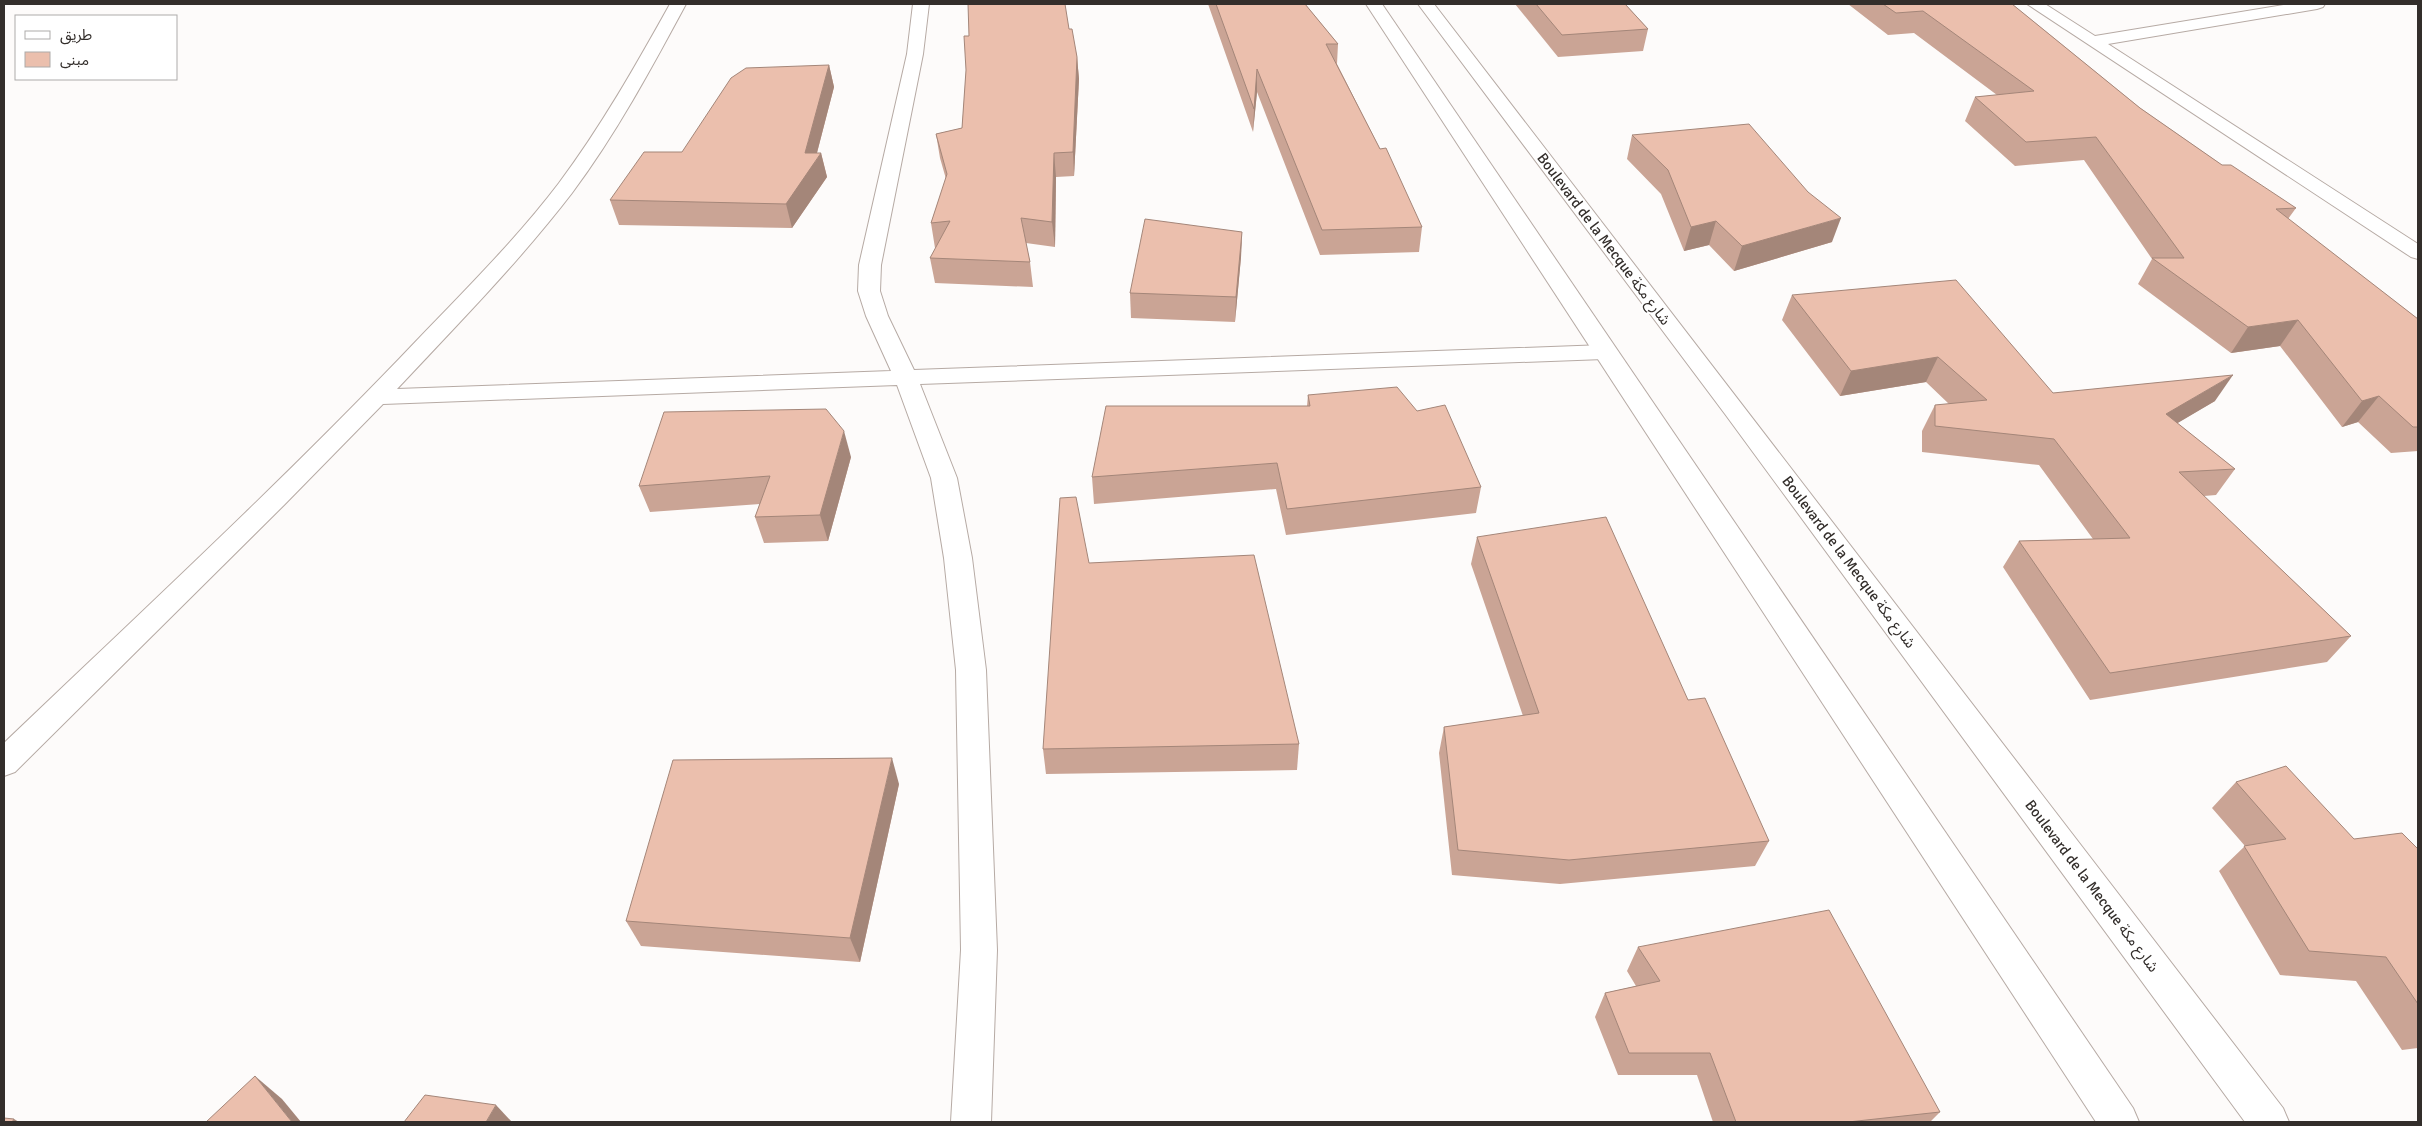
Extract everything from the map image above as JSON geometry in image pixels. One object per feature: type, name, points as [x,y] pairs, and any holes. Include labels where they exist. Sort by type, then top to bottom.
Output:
[{"type":"street","points":[[4,763],[376,398],[519,243],[565,188],[635,84],[678,4]]},
{"type":"street","points":[[921,4],[915,54],[870,265],[869,291],[877,316],[906,378],[944,478],[958,558],[971,670],[980,950],[971,1122]]},
{"type":"street","points":[[1374,4],[1604,352],[2119,1122]]},
{"type":"street","name":"Boulevard de la Mecque شارع مكة","points":[[1426,4],[1734,409],[2268,1122]]},
{"type":"street","points":[[2035,4],[2095,41],[2418,253]]},
{"type":"street","points":[[2095,41],[2317,4]]},
{"type":"street","points":[[376,398],[1604,352]]},
{"type":"building","points":[[968,4],[1065,4],[1069,29],[1072,29],[1077,57],[1073,152],[1054,153],[1052,222],[1021,218],[1030,262],[930,258],[950,221],[931,223],[947,174],[936,134],[962,128],[966,70],[964,36],[969,36]]},
{"type":"building","points":[[1216,4],[1305,4],[1338,44],[1326,44],[1380,149],[1386,148],[1422,227],[1322,230],[1257,69],[1254,109]]},
{"type":"building","points":[[1536,4],[1625,4],[1648,29],[1562,35]]},
{"type":"building","points":[[1883,4],[2012,4],[2140,108],[2222,165],[2231,165],[2296,208],[2276,209],[2418,319],[2418,427],[2413,427],[2379,396],[2362,401],[2298,320],[2248,327],[2152,258],[2184,258],[2096,137],[2026,142],[1975,97],[2034,91],[1923,11],[1896,13]]},
{"type":"building","points":[[829,65],[805,153],[821,153],[786,204],[610,200],[644,152],[682,152],[731,78],[746,68]]},
{"type":"building","points":[[1749,124],[1808,192],[1841,218],[1742,246],[1716,221],[1691,227],[1668,170],[1632,135]]},
{"type":"building","points":[[1145,219],[1242,232],[1236,297],[1130,293]]},
{"type":"building","points":[[1956,280],[2053,393],[2233,375],[2166,414],[2235,469],[2179,472],[2351,636],[2110,673],[2019,541],[2130,538],[2054,439],[1935,426],[1935,405],[1987,400],[1938,357],[1851,371],[1792,295]]},
{"type":"building","points":[[1397,387],[1417,411],[1445,405],[1481,487],[1287,509],[1277,463],[1092,477],[1106,406],[1310,406],[1308,395]]},
{"type":"building","points":[[826,409],[844,431],[820,515],[755,517],[770,476],[639,486],[664,412]]},
{"type":"building","points":[[1076,497],[1089,563],[1254,555],[1299,744],[1043,749],[1060,498]]},
{"type":"building","points":[[1606,517],[1688,700],[1705,698],[1769,841],[1569,860],[1458,850],[1444,727],[1539,713],[1477,537]]},
{"type":"building","points":[[892,758],[850,938],[626,921],[673,760]]},
{"type":"building","points":[[2286,766],[2354,839],[2402,833],[2418,849],[2418,1004],[2386,957],[2309,951],[2244,846],[2286,839],[2236,782]]},
{"type":"building","points":[[1829,910],[1940,1112],[1848,1122],[1736,1122],[1710,1053],[1629,1053],[1605,993],[1660,981],[1638,947]]},
{"type":"building","points":[[255,1076],[292,1122],[206,1122]]},
{"type":"building","points":[[425,1095],[496,1105],[486,1122],[404,1122]]},
{"type":"building","points":[[4,1118],[14,1119],[12,1122],[4,1122]]}]
